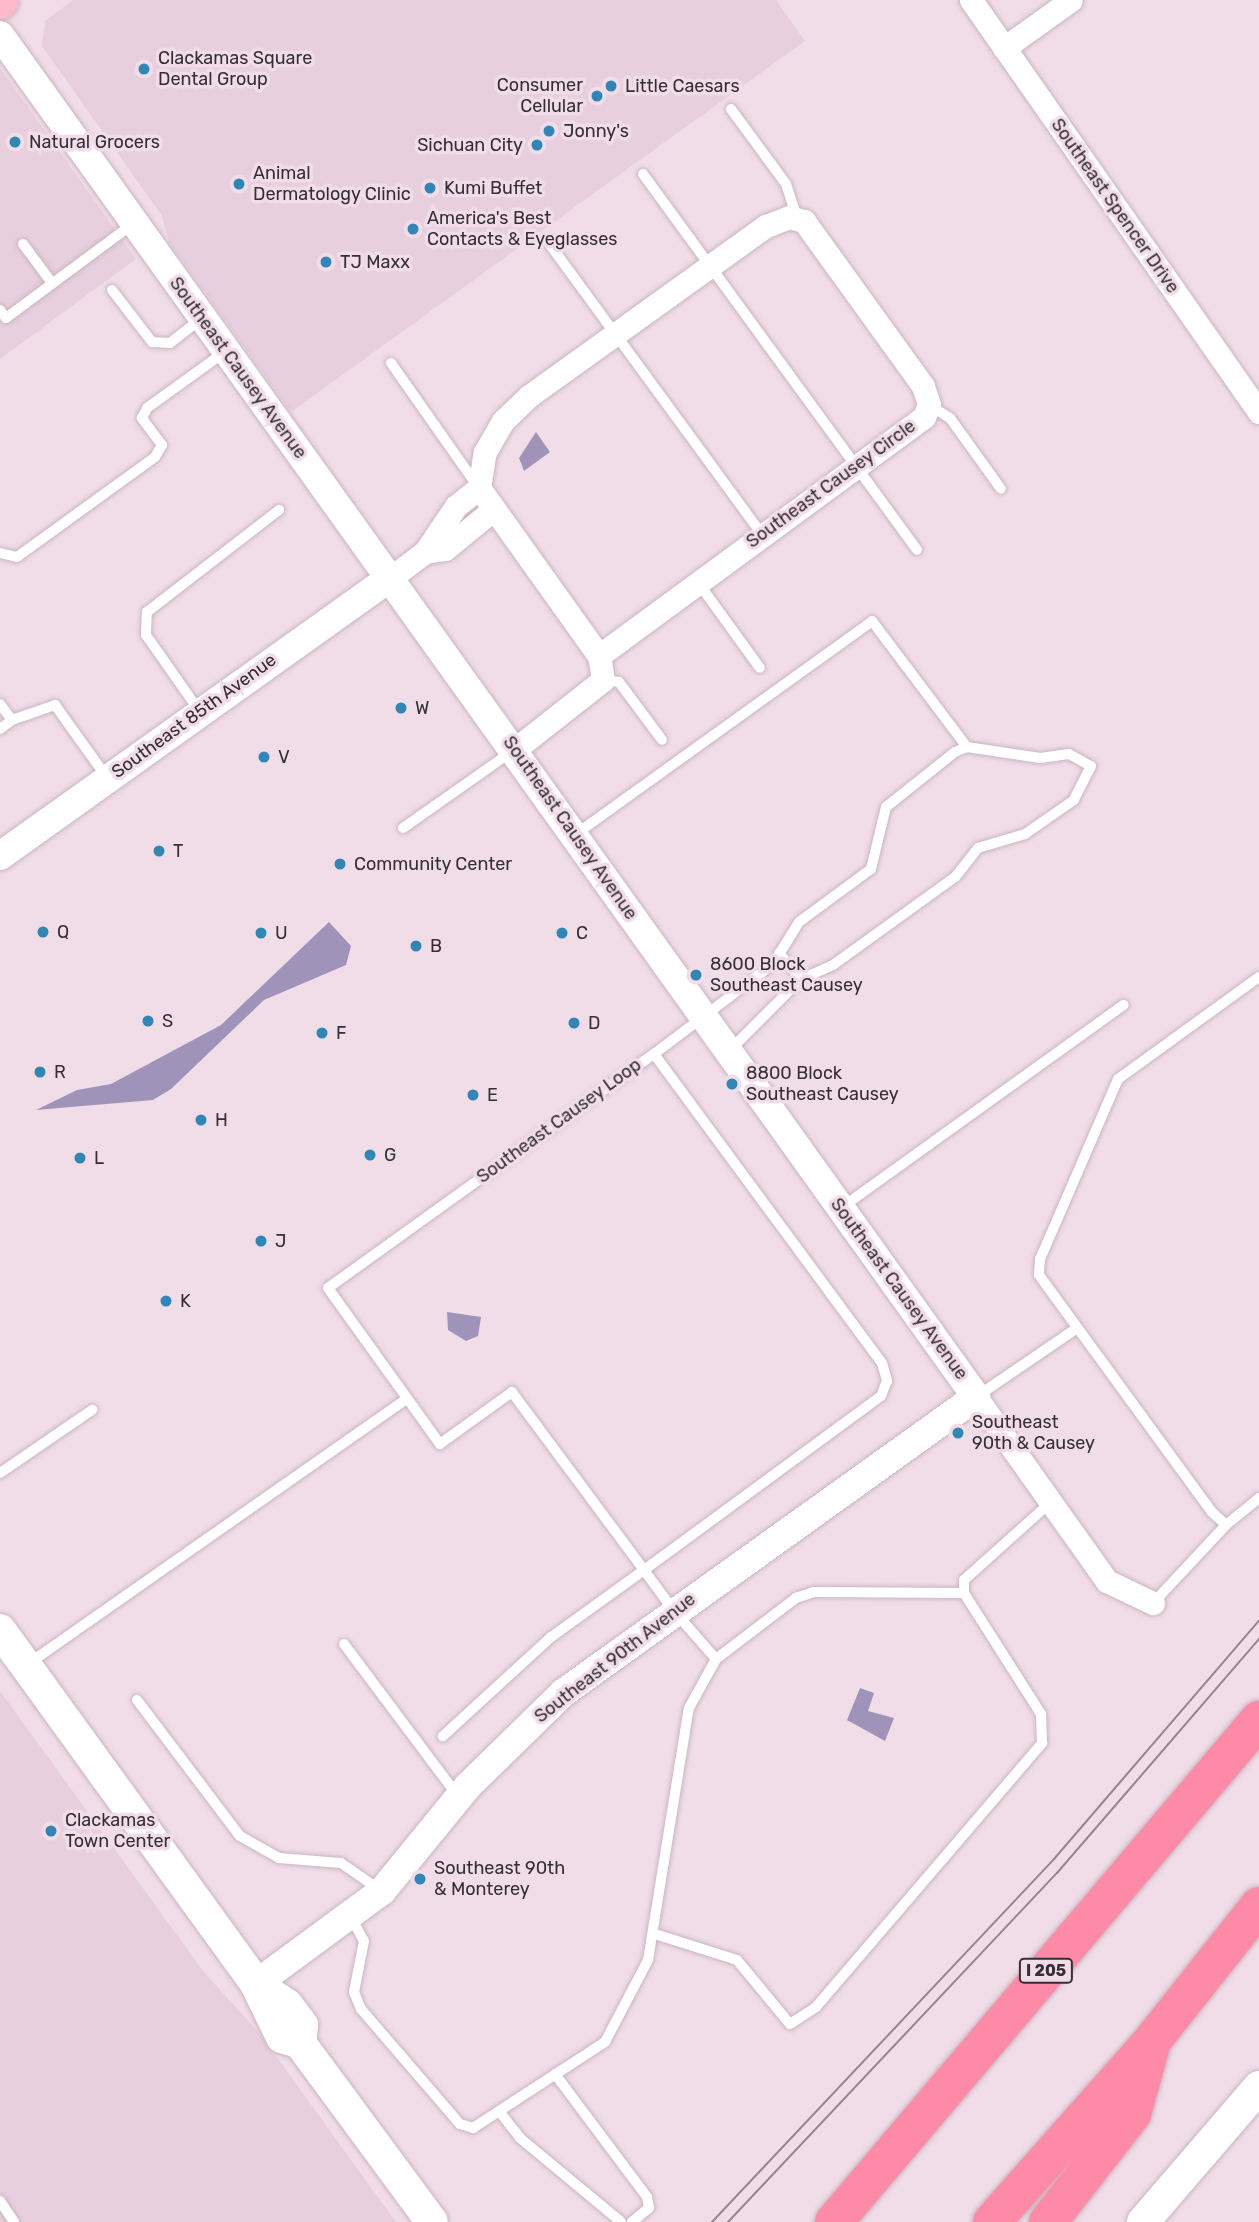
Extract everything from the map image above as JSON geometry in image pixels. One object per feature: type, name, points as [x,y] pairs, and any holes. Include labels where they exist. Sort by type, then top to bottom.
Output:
[{"type":"highway","name":"I 205","points":[[834,2222],[1259,1720]]},
{"type":"highway","points":[[992,2222],[1152,2040],[1259,1906]]},
{"type":"highway","points":[[1048,2222],[1132,2114],[1152,2040]]},
{"type":"main road","points":[[0,1630],[256,1984],[288,2004],[302,2025],[300,2043],[432,2222]]},
{"type":"main road","points":[[1143,2222],[1259,2087]]},
{"type":"street","name":"Southeast Spencer Drive","points":[[971,0],[1259,412]]},
{"type":"street","points":[[1004,48],[1071,0]]},
{"type":"street","name":"Southeast Causey Avenue","points":[[0,35],[1107,1581],[1153,1603]]},
{"type":"street","points":[[389,579],[425,552],[456,506],[479,488],[485,452],[503,421],[616,334],[766,226],[797,217]]},
{"type":"street","name":"Southeast Causey Circle","points":[[599,656],[697,581],[924,417],[929,405],[923,386],[797,217]]},
{"type":"street","points":[[479,488],[599,656],[603,680],[513,750]]},
{"type":"street","points":[[425,552],[445,549],[494,509]]},
{"type":"street","name":"Southeast 85th Avenue","points":[[0,856],[389,579]]},
{"type":"street","name":"Southeast 90th Avenue","points":[[256,1984],[382,1892],[459,1797],[551,1703],[674,1611],[976,1397]]},
{"type":"lane","points":[[731,109],[786,184],[797,217]]},
{"type":"lane","points":[[643,174],[917,550]]},
{"type":"lane","points":[[2,317],[134,223]]},
{"type":"lane","points":[[548,242],[762,534]]},
{"type":"lane","points":[[23,244],[52,283]]},
{"type":"lane","points":[[112,290],[152,342],[170,343],[202,318]]},
{"type":"lane","points":[[0,553],[17,557],[155,457],[162,445],[142,418],[147,408],[226,351]]},
{"type":"lane","points":[[391,363],[479,488]]},
{"type":"lane","points":[[929,405],[950,418],[1001,489]]},
{"type":"lane","points":[[200,712],[146,635],[146,612],[279,510]]},
{"type":"lane","points":[[697,581],[760,668]]},
{"type":"lane","points":[[575,836],[872,621],[967,747],[1040,758],[1069,754],[1091,766],[1074,800],[1025,834],[992,839],[955,877],[833,965],[801,979],[729,1051]]},
{"type":"lane","points":[[603,680],[620,682],[662,740]]},
{"type":"lane","points":[[0,704],[12,720]]},
{"type":"lane","points":[[0,729],[12,720],[55,705],[108,779]]},
{"type":"lane","points":[[654,1054],[774,964],[799,922],[872,869],[886,807],[967,747]]},
{"type":"lane","points":[[403,828],[513,750]]},
{"type":"lane","points":[[779,953],[801,979]]},
{"type":"lane","points":[[1226,1525],[1039,1275],[1040,1259],[1118,1079],[1259,977]]},
{"type":"lane","points":[[841,1208],[1124,1004]]},
{"type":"lane","name":"Southeast Causey Loop","points":[[443,1736],[551,1637],[644,1570],[881,1396],[887,1381],[874,1352],[654,1054],[328,1288],[440,1444],[512,1392],[644,1570],[674,1611],[716,1660]]},
{"type":"lane","points":[[976,1397],[1077,1328]]},
{"type":"lane","points":[[27,1665],[407,1399]]},
{"type":"lane","points":[[0,1473],[92,1410]]},
{"type":"lane","points":[[1153,1603],[1226,1525],[1259,1498]]},
{"type":"lane","points":[[655,1934],[737,1960],[790,2024],[816,2007],[1042,1743],[1041,1714],[964,1593],[964,1580],[1051,1502]]},
{"type":"lane","points":[[351,1917],[364,1941],[354,1992],[361,2009],[460,2124],[473,2128],[605,2042],[617,2026],[655,1934],[689,1708],[716,1660],[796,1598],[814,1592],[964,1593]]},
{"type":"lane","points":[[344,1644],[459,1797]]},
{"type":"lane","points":[[137,1700],[240,1836],[279,1858],[341,1863],[382,1892]]},
{"type":"lane","points":[[555,2074],[647,2197],[649,2208],[632,2222]]},
{"type":"lane","points":[[499,2111],[520,2137],[621,2222]]},
{"type":"lane","points":[[0,2201],[14,2222]]},
{"type":"shaded area","points":[[73,0],[776,0],[805,41],[291,412],[169,242],[162,216],[42,46],[45,21]]},
{"type":"shaded area","points":[[0,68],[136,259],[0,359]]},
{"type":"shaded area","points":[[536,432],[550,452],[524,471],[519,458]]},
{"type":"shaded area","points":[[329,922],[351,946],[346,965],[264,1000],[171,1089],[153,1100],[36,1110],[77,1090],[111,1084],[221,1025]]},
{"type":"shaded area","points":[[447,1312],[481,1317],[478,1336],[466,1341],[448,1330]]},
{"type":"shaded area","points":[[860,1688],[874,1693],[868,1711],[894,1718],[885,1741],[847,1720]]},
{"type":"shaded area","name":"Clackamas Town Center","points":[[0,1691],[203,1971],[260,2034],[396,2222],[0,2222]]},
{"type":"tram line","points":[[712,2222],[1054,1859],[1259,1621]]},
{"type":"tram line","points":[[728,2222],[1057,1873],[1259,1639]]},
{"type":"place","name":"Clackamas Square Dental Group","points":[[144,69]]},
{"type":"place","name":"Little Caesars","points":[[611,86]]},
{"type":"place","name":"Consumer Cellular","points":[[597,96]]},
{"type":"place","name":"Jonny's","points":[[549,131]]},
{"type":"place","name":"Natural Grocers","points":[[15,142]]},
{"type":"place","name":"Sichuan City","points":[[537,145]]},
{"type":"place","name":"Animal Dermatology Clinic","points":[[239,184]]},
{"type":"place","name":"Kumi Buffet","points":[[430,188]]},
{"type":"place","name":"America's Best Contacts & Eyeglasses","points":[[413,229]]},
{"type":"place","name":"TJ Maxx","points":[[326,262]]},
{"type":"place","name":"W","points":[[401,708]]},
{"type":"place","name":"V","points":[[264,757]]},
{"type":"place","name":"T","points":[[159,851]]},
{"type":"place","name":"Community Center","points":[[340,864]]},
{"type":"place","name":"Q","points":[[43,932]]},
{"type":"place","name":"U","points":[[261,933]]},
{"type":"place","name":"C","points":[[562,933]]},
{"type":"place","name":"B","points":[[416,946]]},
{"type":"place","name":"8600 Block Southeast Causey","points":[[696,975]]},
{"type":"place","name":"S","points":[[148,1021]]},
{"type":"place","name":"D","points":[[574,1023]]},
{"type":"place","name":"F","points":[[322,1033]]},
{"type":"place","name":"R","points":[[40,1072]]},
{"type":"place","name":"8800 Block Southeast Causey","points":[[732,1084]]},
{"type":"place","name":"E","points":[[473,1095]]},
{"type":"place","name":"H","points":[[201,1120]]},
{"type":"place","name":"G","points":[[370,1155]]},
{"type":"place","name":"L","points":[[80,1158]]},
{"type":"place","name":"J","points":[[261,1241]]},
{"type":"place","name":"K","points":[[166,1301]]},
{"type":"place","name":"Southeast 90th & Causey","points":[[958,1433]]},
{"type":"place","name":"Clackamas Town Center","points":[[51,1831]]},
{"type":"place","name":"Southeast 90th & Monterey","points":[[420,1879]]}]
